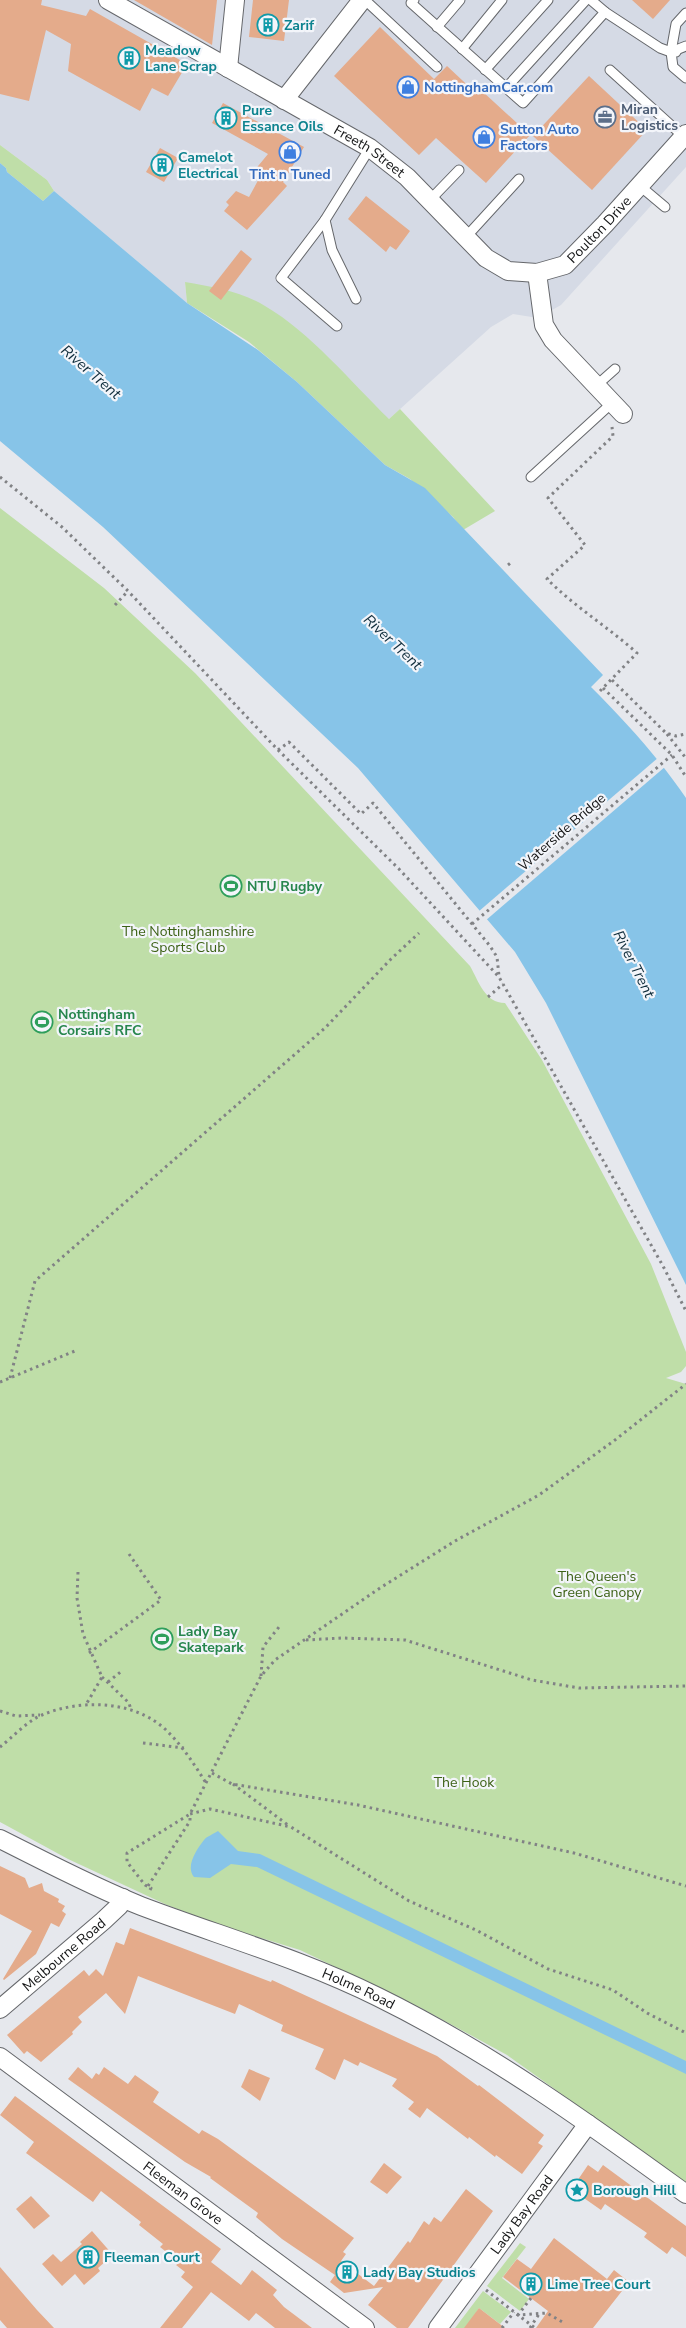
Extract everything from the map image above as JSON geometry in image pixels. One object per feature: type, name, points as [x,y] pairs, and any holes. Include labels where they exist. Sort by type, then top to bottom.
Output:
[{"type":"street","name":"Freeth Street","points":[[108,0],[125,4],[228,68],[370,148],[407,177],[486,258],[508,271],[537,273]]},
{"type":"street","points":[[228,68],[235,0]]},
{"type":"street","points":[[284,100],[361,1]]},
{"type":"street","name":"Poulton Drive","points":[[537,273],[565,265],[640,186],[685,135]]},
{"type":"street","points":[[537,273],[544,325],[553,340],[621,412]]},
{"type":"street","name":"Holme Road","points":[[0,1839],[123,1898],[300,1962],[376,1996],[425,2021],[513,2072],[686,2194]]},
{"type":"street","name":"Melbourne Road","points":[[0,2009],[103,1921],[119,1906],[123,1898]]},
{"type":"street","name":"Fleeman Grove","points":[[0,2057],[365,2328]]},
{"type":"street","name":"Lady Bay Road","points":[[438,2328],[588,2124]]},
{"type":"lane","points":[[414,0],[410,3],[523,103],[605,12]]},
{"type":"lane","points":[[437,27],[460,0]]},
{"type":"lane","points":[[462,49],[502,0]]},
{"type":"lane","points":[[485,70],[548,0]]},
{"type":"lane","points":[[506,88],[586,0]]},
{"type":"lane","points":[[591,0],[605,12],[660,48],[671,52],[686,53]]},
{"type":"lane","points":[[361,1],[437,67]]},
{"type":"lane","points":[[686,12],[676,24],[671,52],[673,67],[686,78]]},
{"type":"lane","points":[[671,52],[686,46]]},
{"type":"lane","points":[[610,70],[685,135]]},
{"type":"lane","points":[[338,326],[281,278],[325,220],[370,148]]},
{"type":"lane","points":[[430,200],[460,170]]},
{"type":"lane","points":[[466,237],[519,179]]},
{"type":"lane","points":[[640,186],[665,207]]},
{"type":"lane","points":[[325,220],[332,250],[356,299]]},
{"type":"lane","points":[[597,385],[615,369]]},
{"type":"lane","points":[[531,478],[621,412]]},
{"type":"path","points":[[621,412],[613,436],[548,498],[585,545],[547,579],[570,603],[608,628],[637,653],[601,690],[672,755],[686,777]]},
{"type":"path","points":[[0,477],[62,526],[128,591],[278,750],[399,870],[499,977],[654,1250],[686,1311]]},
{"type":"path","points":[[508,564],[513,561]]},
{"type":"path","points":[[115,605],[128,591]]},
{"type":"path","points":[[612,680],[666,733],[674,746],[685,757]]},
{"type":"path","points":[[666,733],[676,736],[686,734]]},
{"type":"path","points":[[278,750],[290,742],[361,814],[373,803],[497,957],[499,977]]},
{"type":"path","name":"Waterside Bridge","points":[[472,924],[672,755]]},
{"type":"path","points":[[10,1378],[35,1281],[325,1028],[391,959],[420,933]]},
{"type":"path","points":[[488,997],[503,984]]},
{"type":"path","points":[[0,1382],[74,1351]]},
{"type":"path","points":[[148,1886],[190,1821],[190,1814],[261,1676],[275,1660],[380,1588],[456,1541],[539,1495],[615,1440],[686,1384]]},
{"type":"path","points":[[680,1390],[686,1389]]},
{"type":"path","points":[[91,1653],[161,1600],[129,1554]]},
{"type":"path","points":[[78,1572],[79,1616],[82,1634],[102,1677],[129,1703],[132,1710]]},
{"type":"path","points":[[261,1676],[263,1648],[279,1627]]},
{"type":"path","points":[[304,1640],[341,1638],[406,1640],[532,1680],[579,1688],[686,1686]]},
{"type":"path","points":[[108,1682],[123,1670]]},
{"type":"path","points":[[87,1704],[102,1677]]},
{"type":"path","points":[[0,1711],[16,1716],[40,1715],[87,1704],[132,1710],[163,1727],[184,1748],[207,1784]]},
{"type":"path","points":[[0,1747],[40,1715]]},
{"type":"path","points":[[143,1743],[184,1748]]},
{"type":"path","points":[[212,1773],[232,1784],[290,1827],[409,1901],[476,1930],[548,1969],[613,1990],[646,2013],[686,2033]]},
{"type":"path","points":[[232,1784],[358,1805],[555,1849],[686,1886]]},
{"type":"path","points":[[142,1906],[151,1888],[127,1862],[127,1853],[190,1814],[210,1809],[290,1827]]},
{"type":"path","points":[[473,2280],[532,2327],[539,2314]]},
{"type":"path","points":[[518,2315],[532,2298]]},
{"type":"path","points":[[502,2328],[514,2312]]},
{"type":"path","points":[[518,2315],[547,2313],[564,2323]]},
{"type":"shaded area","points":[[0,0],[686,0],[686,167],[561,305],[538,318],[513,314],[491,327],[389,419],[185,282],[187,303],[54,191],[47,180],[0,145]]},
{"type":"green space","points":[[0,145],[47,180],[54,191],[43,201],[7,172],[6,168],[0,163]]},
{"type":"green space","points":[[185,282],[226,290],[246,297],[282,317],[330,358],[389,419],[400,409],[495,511],[463,530],[453,517],[410,479],[385,465],[297,382],[249,342],[187,303]]},
{"type":"green space","points":[[0,508],[104,588],[195,673],[470,966],[488,996],[498,1002],[505,1003],[542,1060],[651,1264],[686,1352],[686,1366],[681,1372],[666,1378],[686,1384],[686,2183],[507,2055],[421,2008],[300,1950],[222,1926],[167,1905],[68,1859],[0,1822]]},
{"type":"green space","points":[[520,2243],[526,2247],[502,2278],[529,2299],[520,2311],[487,2286]]},
{"type":"green space","points":[[483,2291],[511,2312],[500,2324],[479,2308],[467,2328],[455,2328]]},
{"type":"water","name":"River Trent","points":[[0,163],[6,168],[7,172],[43,201],[54,191],[187,303],[258,350],[297,382],[385,465],[425,488],[603,675],[591,687],[641,740],[686,798],[686,1285],[546,1003],[515,952],[358,768],[103,527],[0,441]]},
{"type":"water","points":[[218,1831],[238,1851],[260,1854],[686,2061],[686,2074],[257,1867],[231,1864],[210,1878],[194,1877],[191,1863],[195,1853],[205,1839]]},
{"type":"pier","points":[[659,757],[666,766],[485,921],[478,912]]},
{"type":"building","points":[[0,0],[42,0],[41,5],[86,16],[90,9],[187,64],[168,96],[152,88],[140,111],[68,71],[71,44],[46,30],[29,101],[0,94]]},
{"type":"building","points":[[134,0],[217,0],[212,45]]},
{"type":"building","name":"Zarif","points":[[253,0],[289,0],[284,41],[249,37]]},
{"type":"building","points":[[632,0],[670,0],[653,19]]},
{"type":"building","name":"NottinghamCar.com","points":[[380,27],[434,79],[447,66],[478,95],[482,91],[530,135],[486,183],[436,138],[419,155],[334,76]]},
{"type":"building","points":[[589,76],[647,130],[592,190],[533,136]]},
{"type":"building","points":[[223,103],[304,147],[283,182],[287,186],[247,230],[224,211],[229,205],[226,202],[236,191],[249,197],[261,175],[254,171],[268,154],[212,123]]},
{"type":"building","name":"Camelot Electrical","points":[[160,148],[178,158],[164,182],[146,172]]},
{"type":"building","points":[[366,196],[410,231],[396,250],[390,246],[386,252],[348,219]]},
{"type":"building","points":[[241,250],[252,259],[221,300],[209,291]]},
{"type":"building","points":[[0,1866],[25,1878],[29,1888],[42,1883],[44,1891],[59,1899],[58,1902],[65,1906],[62,1911],[66,1914],[59,1927],[51,1923],[36,1954],[4,1980],[32,1931],[0,1914]]},
{"type":"building","points":[[130,1928],[271,1982],[272,1980],[437,2056],[479,2085],[544,2135],[538,2143],[543,2146],[522,2174],[496,2155],[495,2157],[469,2137],[468,2139],[427,2108],[420,2118],[408,2109],[414,2102],[392,2086],[397,2079],[360,2062],[358,2066],[344,2059],[335,2080],[315,2069],[324,2049],[281,2031],[283,2025],[239,2004],[235,2014],[138,1976],[125,2014],[106,1993],[78,2017],[82,2022],[72,2032],[73,2034],[41,2062],[27,2051],[24,2054],[7,2035],[84,1970],[89,1976],[96,1969],[103,1976],[116,1942],[124,1945]]},
{"type":"building","points":[[78,2067],[92,2079],[96,2073],[99,2075],[104,2067],[128,2084],[135,2075],[159,2092],[153,2102],[199,2134],[202,2130],[218,2139],[354,2238],[343,2252],[346,2254],[341,2261],[374,2286],[408,2241],[410,2243],[424,2221],[429,2225],[434,2217],[441,2222],[466,2189],[493,2211],[408,2328],[397,2328],[368,2305],[383,2287],[344,2293],[330,2282],[335,2275],[282,2239],[256,2217],[258,2213],[211,2177],[185,2162],[68,2079]]},
{"type":"building","points":[[249,2069],[270,2078],[260,2101],[241,2087]]},
{"type":"building","points":[[15,2096],[221,2249],[211,2262],[241,2285],[252,2270],[277,2290],[273,2295],[284,2307],[312,2328],[275,2328],[256,2313],[249,2321],[211,2292],[182,2328],[160,2328],[193,2287],[181,2277],[185,2272],[176,2265],[179,2262],[160,2247],[163,2244],[139,2225],[141,2222],[101,2191],[93,2202],[26,2153],[34,2142],[0,2115]]},
{"type":"building","points":[[384,2163],[402,2177],[387,2194],[370,2182]]},
{"type":"building","points":[[588,2165],[598,2172],[603,2165],[686,2226],[686,2257],[672,2247],[667,2254],[644,2237],[647,2233],[605,2204],[601,2210],[581,2196],[585,2191],[575,2184]]},
{"type":"building","points":[[31,2196],[50,2216],[34,2229],[16,2209]]},
{"type":"building","name":"Fleeman Court","points":[[92,2231],[113,2255],[98,2268],[100,2271],[84,2285],[75,2274],[62,2286],[42,2264],[53,2254],[61,2262],[82,2244],[80,2242]]},
{"type":"building","points":[[554,2238],[607,2279],[614,2270],[629,2282],[593,2328],[536,2328],[548,2311],[503,2277],[517,2259],[531,2269]]},
{"type":"building","points":[[0,2267],[54,2328],[7,2328],[0,2320]]},
{"type":"building","points":[[479,2308],[505,2328],[464,2328]]},
{"type":"place","name":"Zarif","points":[[268,25]]},
{"type":"place","name":"Meadow Lane Scrap","points":[[129,58]]},
{"type":"place","name":"NottinghamCar.com","points":[[408,87]]},
{"type":"place","name":"Miran Logistics","points":[[605,117]]},
{"type":"place","name":"Pure Essance Oils","points":[[226,118]]},
{"type":"place","name":"Sutton Auto Factors","points":[[484,137]]},
{"type":"place","name":"Tint n Tuned","points":[[290,152]]},
{"type":"place","name":"Camelot Electrical","points":[[162,165]]},
{"type":"place","name":"NTU Rugby","points":[[231,886]]},
{"type":"place","name":"Nottingham Corsairs RFC","points":[[42,1022]]},
{"type":"place","name":"Lady Bay Skatepark","points":[[162,1639]]},
{"type":"place","name":"Borough Hill","points":[[577,2190]]},
{"type":"place","name":"Fleeman Court","points":[[88,2257]]},
{"type":"place","name":"Lady Bay Studios","points":[[347,2272]]},
{"type":"place","name":"Lime Tree Court","points":[[531,2284]]},
{"type":"park label","name":"The Nottinghamshire Sports Club","points":[[188,940]]},
{"type":"park label","name":"The Queen's Green Canopy","points":[[597,1584]]},
{"type":"park label","name":"The Hook","points":[[464,1782]]}]
